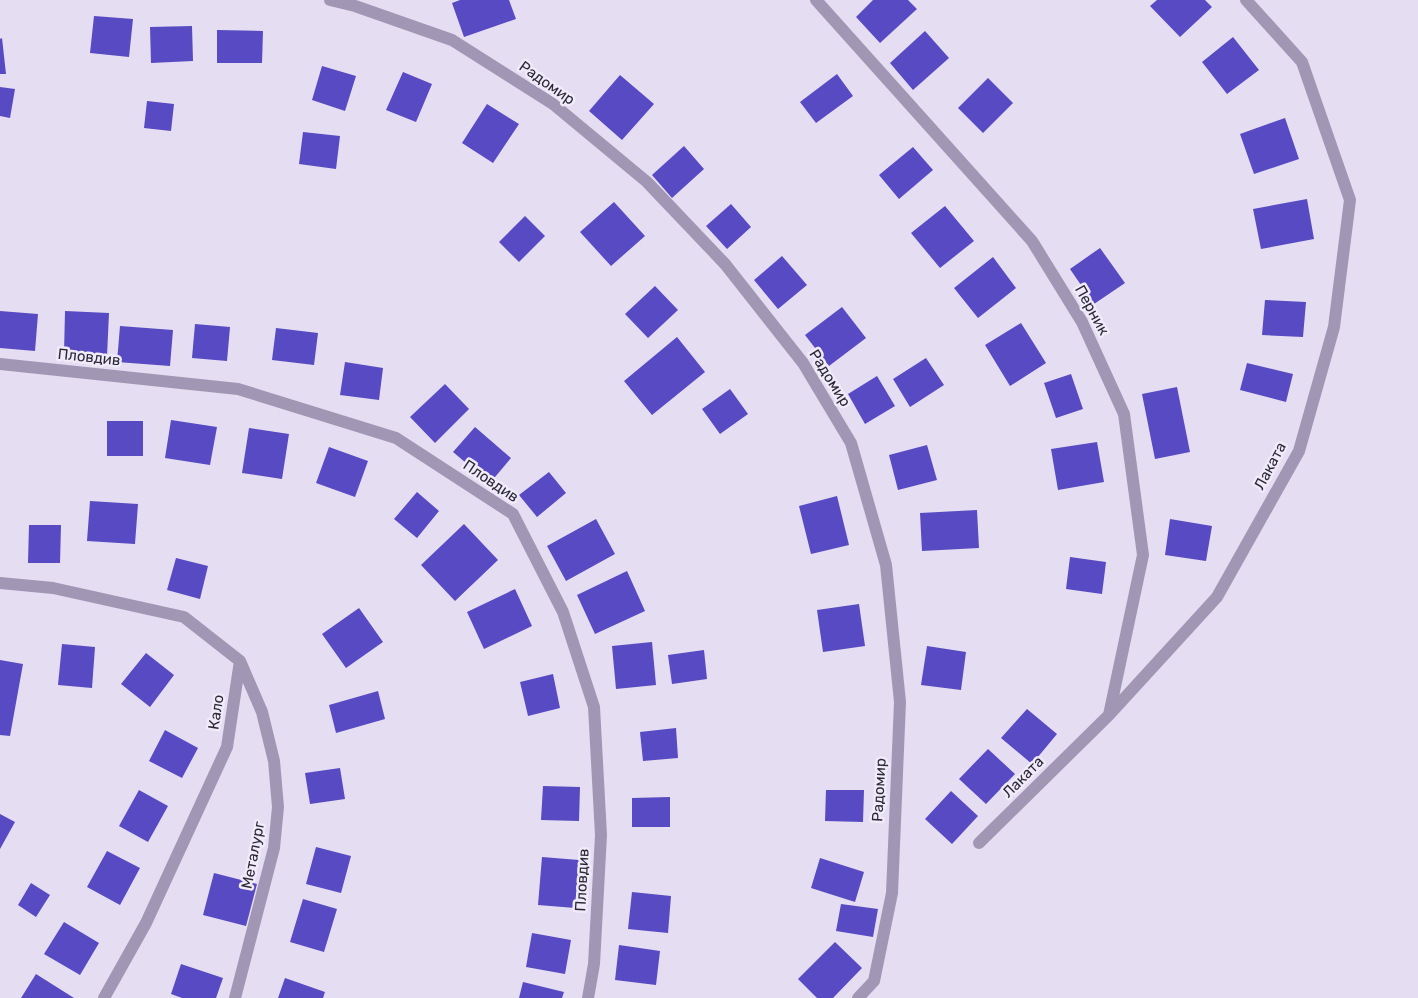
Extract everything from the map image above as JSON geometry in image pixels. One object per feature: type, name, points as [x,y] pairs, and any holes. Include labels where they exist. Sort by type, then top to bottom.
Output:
[{"type":"street","name":"Радомир","points":[[330,0],[355,6],[452,40],[552,104],[647,182],[725,264],[803,363],[851,443],[886,565],[900,702],[892,892],[874,981],[858,998]]},
{"type":"street","name":"Перник","points":[[816,0],[1032,242],[1082,322],[1124,414],[1143,555],[1109,715]]},
{"type":"street","name":"Лаката","points":[[979,843],[1109,715],[1216,596],[1299,451],[1334,327],[1350,200],[1302,62],[1246,0]]},
{"type":"street","name":"Пловдив","points":[[0,364],[238,389],[396,438],[513,514],[563,612],[594,707],[601,835],[594,964],[588,998]]},
{"type":"street","points":[[0,583],[53,588],[184,617],[240,661]]},
{"type":"street","name":"Кало","points":[[104,998],[146,923],[227,747],[240,661]]},
{"type":"street","name":"Металург","points":[[235,998],[274,848],[278,807],[274,761],[262,712],[240,661]]},
{"type":"building","points":[[460,0],[509,0],[516,19],[464,37],[452,3]]},
{"type":"building","points":[[873,0],[908,0],[917,9],[880,43],[856,17]]},
{"type":"building","points":[[1157,0],[1205,0],[1212,7],[1180,37],[1150,6]]},
{"type":"building","points":[[94,16],[133,19],[129,57],[90,53]]},
{"type":"building","points":[[192,26],[193,61],[151,63],[150,27]]},
{"type":"building","points":[[217,30],[263,31],[262,63],[217,63]]},
{"type":"building","points":[[925,31],[949,58],[913,90],[890,63]]},
{"type":"building","points":[[1233,37],[1259,70],[1227,94],[1202,62]]},
{"type":"building","points":[[2,38],[6,74],[0,74],[0,39]]},
{"type":"building","points":[[322,66],[356,76],[345,111],[312,100]]},
{"type":"building","points":[[403,72],[432,84],[416,122],[386,110]]},
{"type":"building","points":[[837,74],[853,96],[816,123],[800,102]]},
{"type":"building","points":[[620,75],[654,104],[622,140],[589,111]]},
{"type":"building","points":[[988,78],[1013,103],[983,133],[958,108]]},
{"type":"building","points":[[0,87],[15,89],[10,118],[0,116]]},
{"type":"building","points":[[147,101],[174,104],[171,131],[144,128]]},
{"type":"building","points":[[487,104],[519,124],[493,163],[462,143]]},
{"type":"building","points":[[1285,118],[1299,159],[1254,174],[1240,134]]},
{"type":"building","points":[[303,132],[340,136],[336,169],[299,164]]},
{"type":"building","points":[[684,146],[704,169],[672,198],[652,175]]},
{"type":"building","points":[[913,147],[933,170],[899,199],[879,175]]},
{"type":"building","points":[[1307,199],[1314,239],[1261,249],[1253,209]]},
{"type":"building","points":[[614,202],[645,236],[611,266],[580,232]]},
{"type":"building","points":[[731,204],[751,227],[727,249],[706,226]]},
{"type":"building","points":[[945,206],[974,241],[940,268],[911,233]]},
{"type":"building","points":[[525,216],[545,236],[519,262],[499,242]]},
{"type":"building","points":[[1100,248],[1125,283],[1094,304],[1070,269]]},
{"type":"building","points":[[782,256],[807,285],[778,309],[754,280]]},
{"type":"building","points":[[993,257],[1016,288],[978,318],[954,288]]},
{"type":"building","points":[[655,286],[678,310],[648,338],[625,314]]},
{"type":"building","points":[[1265,300],[1306,302],[1303,337],[1262,335]]},
{"type":"building","points":[[842,307],[866,338],[829,366],[805,335]]},
{"type":"building","points":[[0,311],[38,314],[35,351],[0,348]]},
{"type":"building","points":[[65,311],[109,313],[107,356],[64,354]]},
{"type":"building","points":[[1021,323],[1046,363],[1010,386],[985,345]]},
{"type":"building","points":[[195,324],[230,327],[227,361],[192,358]]},
{"type":"building","points":[[120,326],[173,330],[170,366],[117,362]]},
{"type":"building","points":[[276,328],[318,333],[314,365],[272,360]]},
{"type":"building","points":[[677,337],[705,372],[652,415],[624,381]]},
{"type":"building","points":[[926,358],[944,385],[910,407],[893,379]]},
{"type":"building","points":[[345,362],[383,368],[379,400],[340,395]]},
{"type":"building","points":[[1247,363],[1293,374],[1286,402],[1240,390]]},
{"type":"building","points":[[1071,374],[1083,409],[1056,418],[1044,383]]},
{"type":"building","points":[[877,376],[895,406],[865,424],[848,394]]},
{"type":"building","points":[[445,384],[469,409],[435,443],[410,417]]},
{"type":"building","points":[[1177,387],[1190,452],[1155,459],[1142,394]]},
{"type":"building","points":[[730,389],[748,414],[720,434],[702,409]]},
{"type":"building","points":[[171,420],[217,427],[210,465],[165,458]]},
{"type":"building","points":[[107,421],[143,421],[143,456],[107,456]]},
{"type":"building","points":[[475,427],[511,458],[490,483],[453,452]]},
{"type":"building","points":[[249,428],[289,434],[282,479],[242,473]]},
{"type":"building","points":[[1097,442],[1104,482],[1058,490],[1051,449]]},
{"type":"building","points":[[927,445],[937,480],[898,490],[889,455]]},
{"type":"building","points":[[329,447],[368,461],[355,497],[316,483]]},
{"type":"building","points":[[549,472],[566,493],[537,517],[519,495]]},
{"type":"building","points":[[417,492],[439,511],[417,538],[394,519]]},
{"type":"building","points":[[837,496],[849,545],[811,554],[799,506]]},
{"type":"building","points":[[90,501],[138,504],[135,544],[87,541]]},
{"type":"building","points":[[977,510],[979,548],[922,551],[920,513]]},
{"type":"building","points":[[596,519],[615,554],[566,581],[547,546]]},
{"type":"building","points":[[1170,519],[1212,526],[1206,561],[1165,555]]},
{"type":"building","points":[[464,524],[498,560],[455,601],[421,565]]},
{"type":"building","points":[[29,525],[61,525],[60,563],[28,563]]},
{"type":"building","points":[[1070,557],[1106,562],[1102,594],[1066,589]]},
{"type":"building","points":[[176,558],[208,566],[200,599],[167,590]]},
{"type":"building","points":[[627,571],[645,611],[595,634],[577,595]]},
{"type":"building","points":[[515,589],[532,626],[484,649],[467,612]]},
{"type":"building","points":[[859,604],[865,646],[823,652],[817,610]]},
{"type":"building","points":[[359,608],[383,642],[346,668],[322,634]]},
{"type":"building","points":[[652,642],[656,685],[616,689],[612,646]]},
{"type":"building","points":[[62,644],[95,647],[92,688],[58,685]]},
{"type":"building","points":[[927,646],[966,652],[961,690],[921,685]]},
{"type":"building","points":[[704,650],[707,679],[672,684],[668,655]]},
{"type":"building","points":[[146,653],[174,675],[150,707],[121,684]]},
{"type":"building","points":[[0,660],[23,664],[10,736],[0,735]]},
{"type":"building","points":[[553,674],[560,708],[528,716],[520,682]]},
{"type":"building","points":[[378,691],[385,719],[336,733],[329,705]]},
{"type":"building","points":[[1027,709],[1057,734],[1032,764],[1001,738]]},
{"type":"building","points":[[676,728],[678,758],[643,761],[640,732]]},
{"type":"building","points":[[165,730],[198,748],[182,778],[149,761]]},
{"type":"building","points":[[988,749],[1015,774],[986,804],[959,779]]},
{"type":"building","points":[[340,768],[345,799],[310,804],[305,773]]},
{"type":"building","points":[[543,786],[580,787],[579,821],[541,820]]},
{"type":"building","points":[[139,790],[168,806],[148,842],[119,826]]},
{"type":"building","points":[[826,790],[864,790],[863,822],[825,821]]},
{"type":"building","points":[[951,791],[978,816],[952,844],[925,819]]},
{"type":"building","points":[[670,797],[670,827],[632,827],[632,798]]},
{"type":"building","points":[[0,814],[15,822],[0,849]]},
{"type":"building","points":[[316,847],[351,856],[341,893],[306,884]]},
{"type":"building","points":[[107,851],[140,868],[120,905],[87,887]]},
{"type":"building","points":[[542,857],[579,860],[575,908],[538,905]]},
{"type":"building","points":[[820,858],[864,872],[855,902],[811,888]]},
{"type":"building","points":[[214,873],[257,884],[246,926],[203,915]]},
{"type":"building","points":[[31,883],[50,895],[36,917],[18,905]]},
{"type":"building","points":[[632,892],[671,896],[668,933],[628,929]]},
{"type":"building","points":[[303,899],[337,909],[324,952],[290,942]]},
{"type":"building","points":[[841,904],[878,909],[873,937],[836,931]]},
{"type":"building","points":[[64,922],[99,943],[80,975],[44,954]]},
{"type":"building","points":[[532,933],[571,940],[565,974],[526,967]]},
{"type":"building","points":[[835,942],[862,968],[833,998],[817,998],[798,979]]},
{"type":"building","points":[[619,945],[660,951],[656,985],[615,980]]},
{"type":"building","points":[[181,964],[223,978],[216,998],[182,998],[171,994]]},
{"type":"building","points":[[36,974],[74,998],[21,998]]},
{"type":"building","points":[[285,978],[325,992],[323,998],[278,998]]},
{"type":"building","points":[[523,982],[564,992],[562,998],[519,998]]}]
